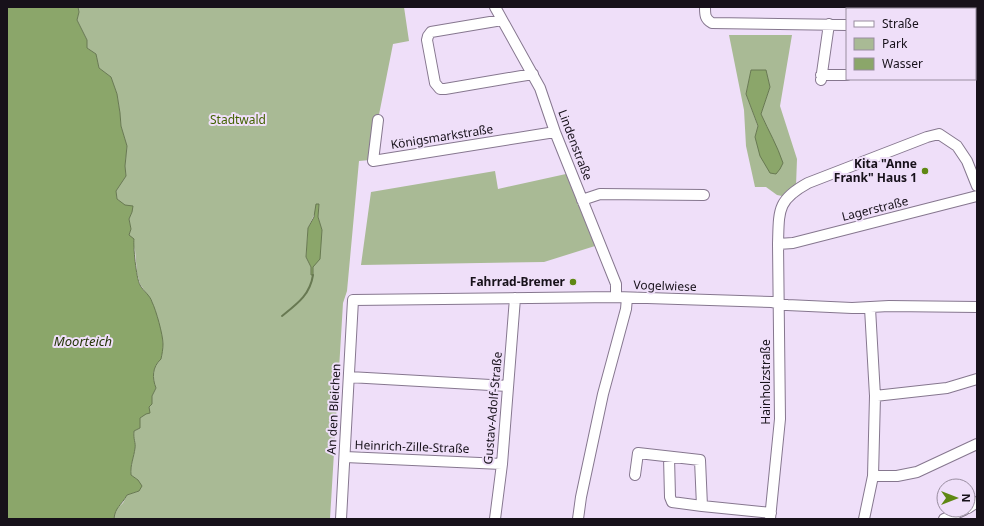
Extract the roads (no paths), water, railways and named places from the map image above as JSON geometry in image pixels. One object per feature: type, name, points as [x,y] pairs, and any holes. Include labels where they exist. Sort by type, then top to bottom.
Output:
[{"type":"street","name":"Lindenstraße","points":[[495,7],[540,88],[555,132],[616,284],[616,297]]},
{"type":"street","points":[[705,7],[705,17],[712,23],[846,24]]},
{"type":"street","points":[[502,20],[431,32],[428,36],[428,40],[435,83],[440,89],[445,89],[533,74]]},
{"type":"street","points":[[829,24],[821,77],[846,74]]},
{"type":"street","name":"Königsmarkstraße","points":[[378,120],[373,161],[555,132]]},
{"type":"street","name":"Hainholzstraße","points":[[771,516],[780,419],[778,244],[781,208],[786,199],[792,193],[816,180],[927,137],[939,134],[957,146],[967,161],[977,186]]},
{"type":"street","points":[[582,200],[600,194],[704,195]]},
{"type":"street","name":"Lagerstraße","points":[[778,244],[793,243],[977,196]]},
{"type":"street","name":"Vogelwiese","points":[[353,300],[616,297],[870,308],[889,306],[977,306]]},
{"type":"street","name":"Gustav-Adolf-Straße","points":[[495,519],[502,464],[516,298]]},
{"type":"street","points":[[578,519],[581,497],[603,394],[626,309],[627,298]]},
{"type":"street","name":"An den Bleichen","points":[[341,519],[353,300]]},
{"type":"street","points":[[864,519],[872,476],[875,396],[870,308]]},
{"type":"street","points":[[349,377],[508,386]]},
{"type":"street","points":[[875,396],[947,388],[977,379]]},
{"type":"street","points":[[872,476],[897,476],[918,472],[977,444]]},
{"type":"street","points":[[636,475],[638,453],[669,458],[700,460],[702,506]]},
{"type":"street","name":"Heinrich-Zille-Straße","points":[[345,457],[502,464]]},
{"type":"street","points":[[669,458],[670,496],[672,502],[771,516]]},
{"type":"water","name":"Moorteich","points":[[7,7],[78,7],[79,12],[77,20],[87,40],[87,48],[96,54],[99,68],[111,77],[117,94],[121,126],[127,146],[125,166],[126,176],[116,191],[117,199],[125,205],[133,206],[129,219],[131,229],[129,235],[134,239],[134,254],[137,276],[140,285],[150,297],[154,306],[161,329],[163,350],[161,359],[154,369],[156,388],[152,396],[152,404],[149,407],[150,413],[140,418],[140,428],[134,431],[135,446],[131,475],[138,480],[142,486],[139,491],[127,495],[117,509],[114,519],[7,519]]},
{"type":"water","points":[[751,70],[766,70],[770,87],[761,114],[776,144],[783,163],[776,174],[770,173],[760,156],[755,137],[758,126],[746,94]]},
{"type":"water","points":[[316,204],[319,204],[318,217],[322,230],[320,259],[313,267],[313,275],[311,275],[311,267],[306,257],[308,228],[314,217]]},
{"type":"waterway","points":[[282,316],[298,303],[306,294],[313,275]]},
{"type":"place","name":"Kita \"Anne Frank\" Haus 1","points":[[925,171]]},
{"type":"place","name":"Fahrrad-Bremer","points":[[573,282]]},
{"type":"park label","name":"Stadtwald","points":[[238,120]]}]
